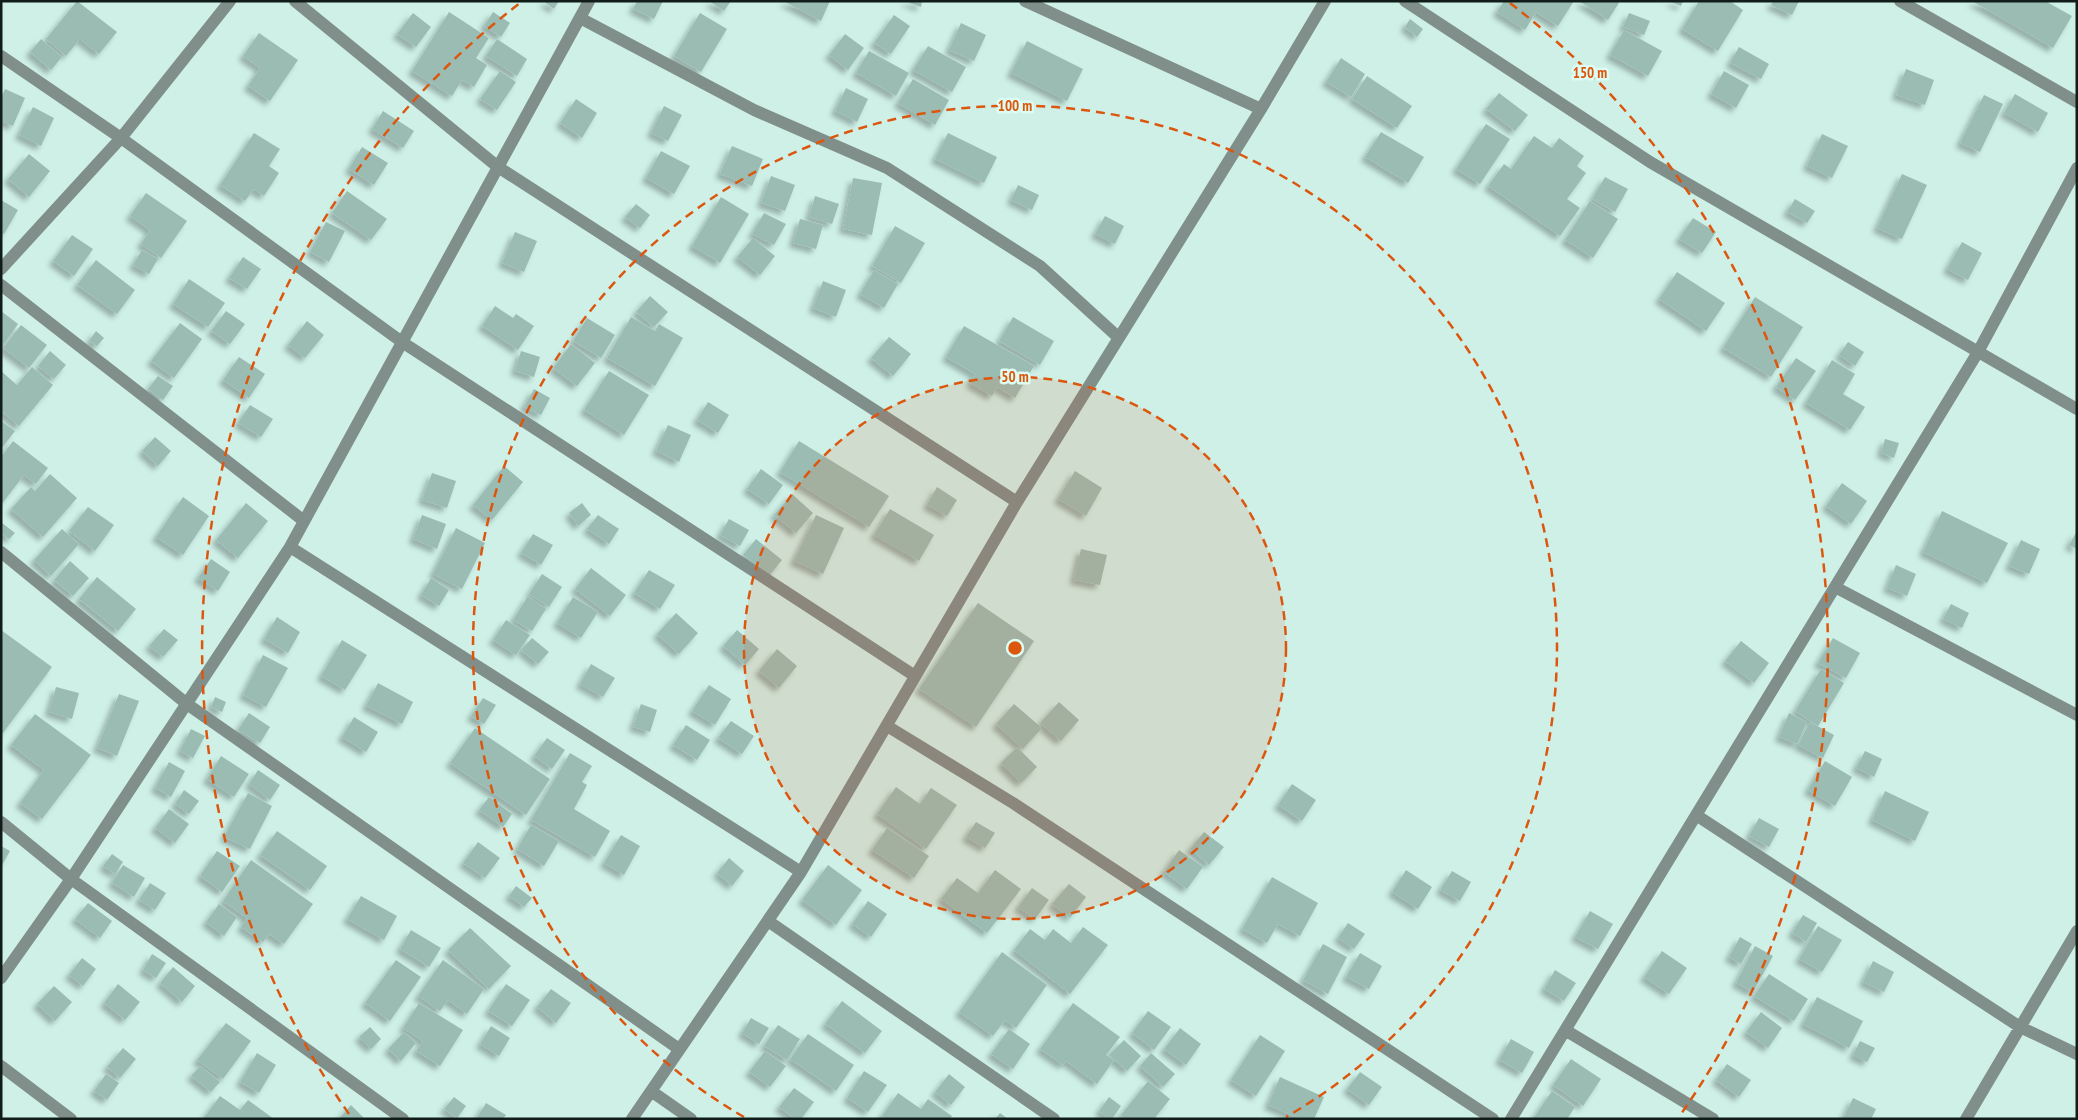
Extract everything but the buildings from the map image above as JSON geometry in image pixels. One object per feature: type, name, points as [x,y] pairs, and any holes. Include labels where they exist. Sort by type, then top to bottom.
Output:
[{"type":"street","points":[[1,269],[121,138],[230,1]]},
{"type":"street","points":[[295,1],[498,167],[1017,502]]},
{"type":"street","points":[[1,978],[71,879],[290,547],[589,1]]},
{"type":"street","points":[[1025,1],[1261,109]]},
{"type":"street","points":[[632,1119],[801,872],[1017,502],[1261,109],[1325,1]]},
{"type":"street","points":[[1405,1],[1650,162],[2077,409]]},
{"type":"street","points":[[1900,1],[2077,102]]},
{"type":"street","points":[[580,18],[754,110],[887,168],[1040,266],[1119,338]]},
{"type":"street","points":[[1,56],[121,138],[402,342],[915,676]]},
{"type":"street","points":[[1511,1119],[1978,352],[2077,168]]},
{"type":"street","points":[[1,285],[304,522]]},
{"type":"street","points":[[290,547],[801,872]]},
{"type":"street","points":[[1,552],[187,704],[679,1049]]},
{"type":"street","points":[[1835,586],[2077,715]]},
{"type":"street","points":[[887,726],[1013,802],[1492,1119]]},
{"type":"street","points":[[1696,815],[2020,1027],[2077,1054]]},
{"type":"street","points":[[1,822],[71,879],[403,1119]]},
{"type":"street","points":[[768,921],[1054,1119]]},
{"type":"street","points":[[1966,1119],[2077,931]]},
{"type":"street","points":[[1565,1030],[1713,1119]]},
{"type":"street","points":[[1,1066],[70,1119]]},
{"type":"street","points":[[651,1091],[691,1119]]}]
